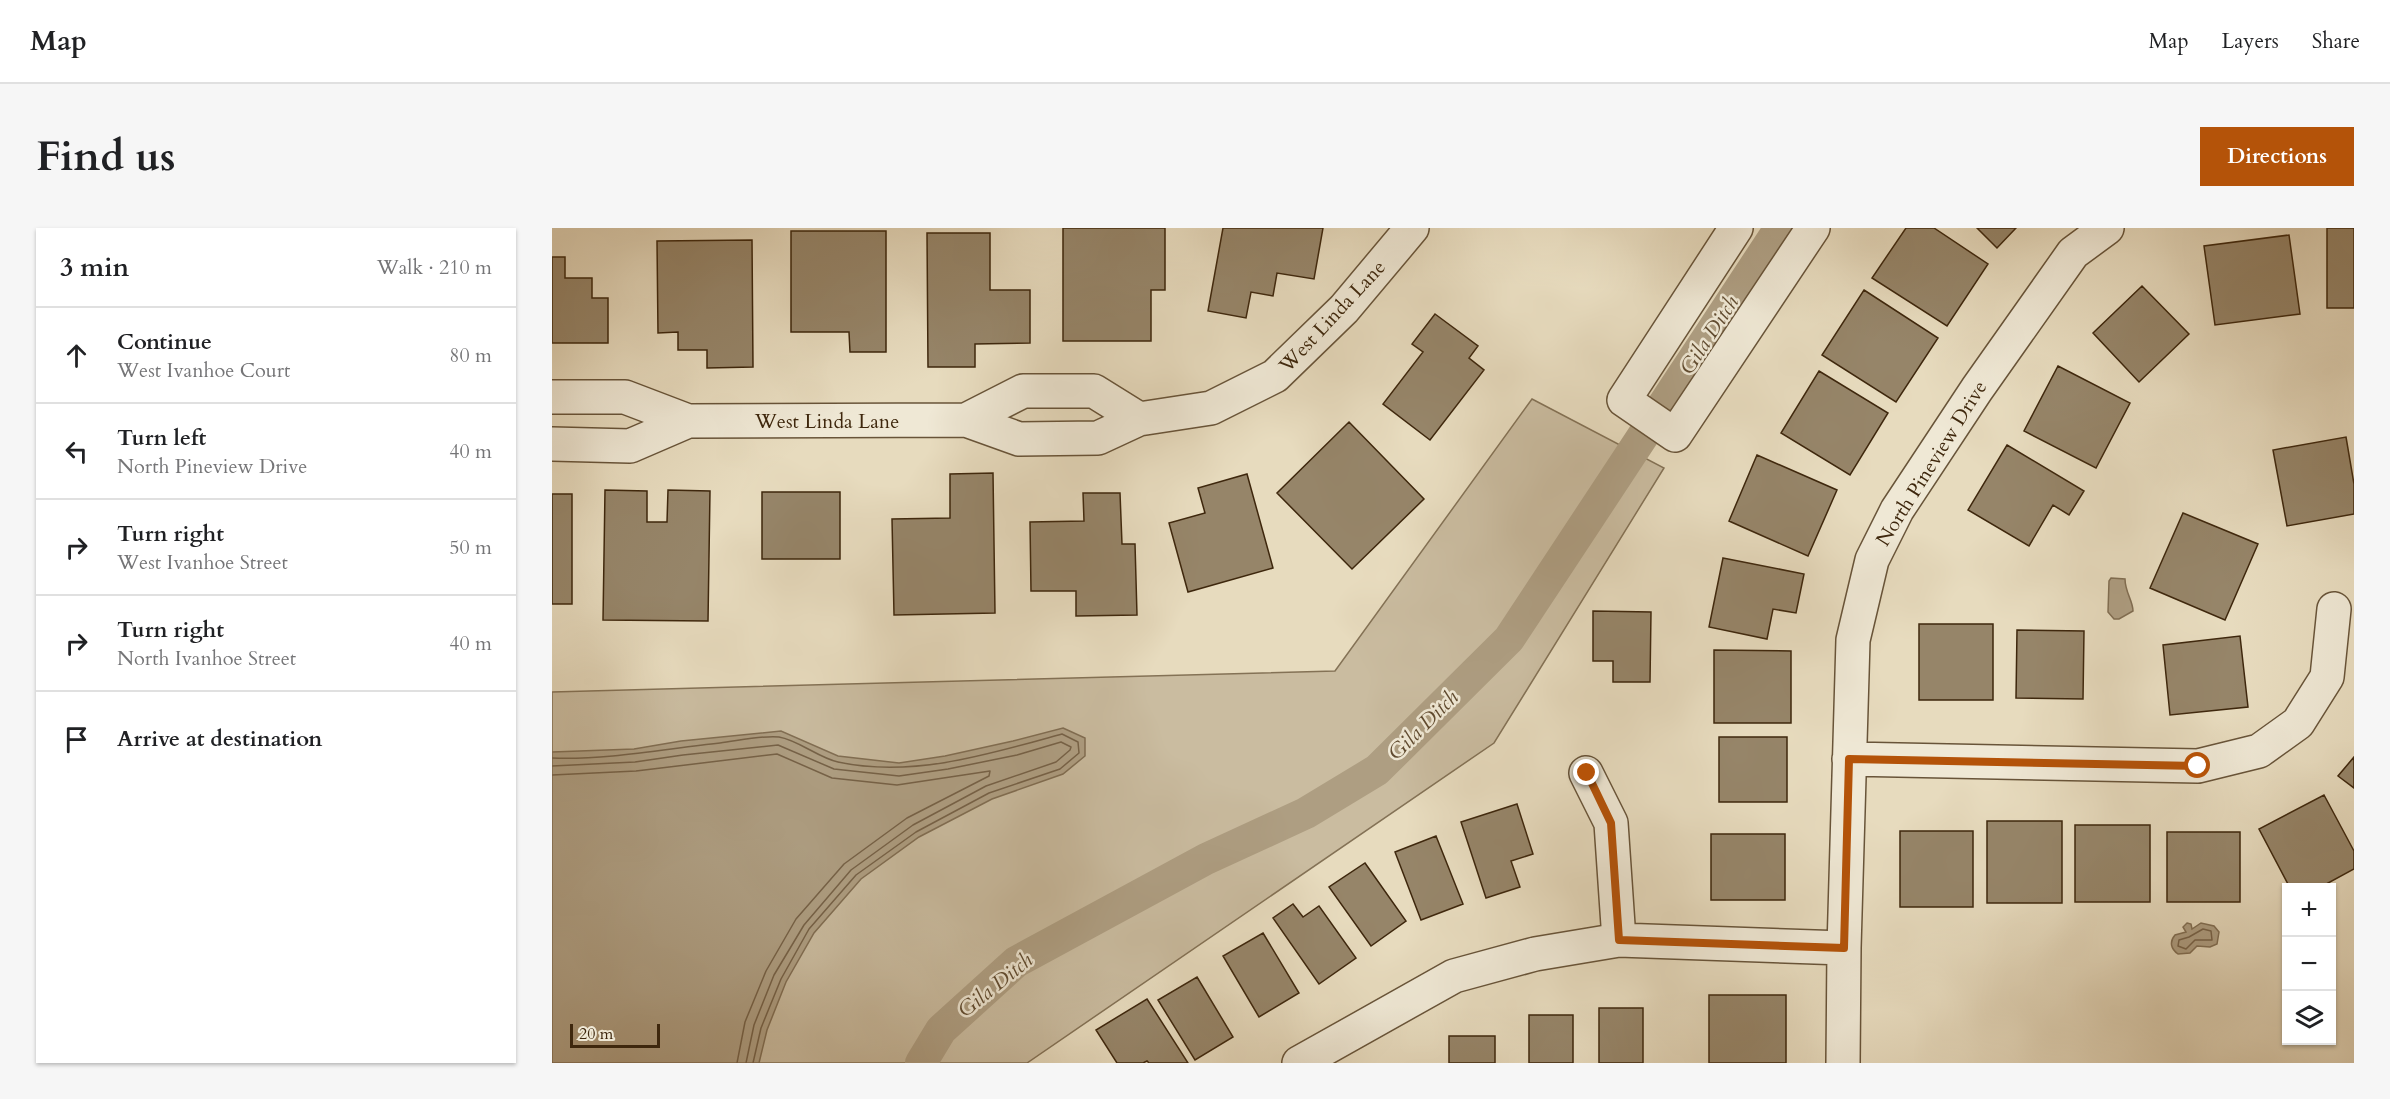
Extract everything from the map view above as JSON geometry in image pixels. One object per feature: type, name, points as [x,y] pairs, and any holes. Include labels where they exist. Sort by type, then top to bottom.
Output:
[{"type":"street","name":"West Linda Lane","points":[[552,397],[625,398],[688,421],[966,420],[1019,439],[1098,438],[1139,419],[1211,408],[1275,376],[1344,309],[1412,228]]},
{"type":"street","points":[[1736,228],[1624,400],[1675,435],[1814,228]]},
{"type":"street","name":"North Pineview Drive","points":[[1843,1063],[1853,640],[1872,560],[1898,510],[1977,388],[2073,253],[2107,228]]},
{"type":"street","name":"West Linda Lane","points":[[966,420],[1023,392],[1082,391],[1094,391],[1139,419]]},
{"type":"street","name":"West Linda Lane","points":[[552,444],[630,446],[688,421]]},
{"type":"street","points":[[1849,759],[2198,766],[2259,752],[2298,723],[2327,677],[2334,609]]},
{"type":"street","points":[[1587,773],[1611,823],[1619,940]]},
{"type":"street","points":[[1299,1063],[1454,976],[1535,954],[1619,940],[1844,948]]},
{"type":"shaded area","points":[[1532,399],[1664,468],[1494,743],[1027,1063],[552,1063],[552,692],[1335,671]]},
{"type":"water","points":[[2111,578],[2125,579],[2133,607],[2133,611],[2119,619],[2114,619],[2108,612]]},
{"type":"water","points":[[1063,728],[1085,738],[1085,756],[1063,774],[992,799],[919,837],[861,879],[814,933],[786,982],[767,1030],[759,1063],[552,1063],[552,752],[634,749],[681,741],[781,731],[838,756],[899,763],[945,756]]},
{"type":"water","points":[[2187,923],[2191,924],[2192,929],[2201,923],[2214,926],[2219,932],[2217,944],[2210,947],[2197,946],[2190,953],[2178,954],[2172,948],[2171,943],[2175,935],[2186,932],[2183,927]]},
{"type":"building","points":[[1063,228],[1165,228],[1165,290],[1151,290],[1151,341],[1063,341]]},
{"type":"building","points":[[1223,228],[1323,228],[1314,279],[1277,273],[1273,296],[1251,292],[1246,318],[1208,311]]},
{"type":"building","points":[[1906,228],[1934,228],[1988,264],[1947,326],[1872,278]]},
{"type":"building","points":[[1977,228],[2016,228],[1997,248]]},
{"type":"building","points":[[2327,228],[2354,228],[2354,308],[2327,308]]},
{"type":"building","points":[[791,231],[886,231],[886,352],[850,352],[849,332],[791,332]]},
{"type":"building","points":[[927,233],[990,233],[990,290],[1030,290],[1030,343],[975,344],[975,367],[928,367]]},
{"type":"building","points":[[2289,235],[2300,314],[2215,325],[2204,246]]},
{"type":"building","points":[[752,240],[753,367],[707,368],[707,350],[678,350],[678,332],[658,333],[657,241]]},
{"type":"building","points":[[552,257],[565,257],[565,278],[592,278],[592,298],[608,298],[608,343],[552,343]]},
{"type":"building","points":[[2142,286],[2189,334],[2139,382],[2093,333]]},
{"type":"building","points":[[1864,290],[1938,338],[1896,402],[1822,355]]},
{"type":"building","points":[[1435,314],[1478,346],[1469,358],[1484,370],[1430,440],[1383,404],[1423,352],[1412,344]]},
{"type":"building","points":[[2058,366],[2130,403],[2096,468],[2024,431]]},
{"type":"building","points":[[1819,371],[1888,413],[1850,475],[1781,433]]},
{"type":"building","points":[[1349,422],[1424,499],[1352,569],[1277,493]]},
{"type":"building","points":[[2346,437],[2354,484],[2354,514],[2287,526],[2273,450]]},
{"type":"building","points":[[2007,445],[2084,491],[2069,515],[2053,505],[2029,546],[1968,510]]},
{"type":"building","points":[[1757,455],[1837,490],[1808,556],[1729,521]]},
{"type":"building","points":[[993,473],[995,613],[894,615],[892,519],[950,518],[950,474]]},
{"type":"building","points":[[1247,474],[1273,568],[1188,592],[1169,523],[1205,513],[1198,488]]},
{"type":"building","points":[[605,490],[647,491],[647,522],[667,522],[668,490],[710,491],[708,621],[603,620]]},
{"type":"building","points":[[762,492],[840,492],[840,559],[762,559]]},
{"type":"building","points":[[1083,493],[1120,493],[1122,544],[1135,544],[1137,615],[1076,616],[1076,591],[1031,591],[1030,522],[1084,521]]},
{"type":"building","points":[[552,494],[572,494],[572,604],[552,604]]},
{"type":"building","points":[[2183,513],[2258,544],[2225,620],[2150,588]]},
{"type":"building","points":[[1723,558],[1804,574],[1796,613],[1773,609],[1767,639],[1709,627]]},
{"type":"building","points":[[1593,611],[1651,612],[1650,682],[1613,682],[1613,661],[1593,661]]},
{"type":"building","points":[[1919,624],[1993,624],[1993,700],[1919,700]]},
{"type":"building","points":[[2017,630],[2084,631],[2083,699],[2016,698]]},
{"type":"building","points":[[2240,636],[2248,707],[2170,715],[2163,645]]},
{"type":"building","points":[[1714,650],[1791,651],[1791,723],[1714,723]]},
{"type":"building","points":[[1719,737],[1787,737],[1787,802],[1719,802]]},
{"type":"building","points":[[2354,757],[2354,788],[2338,776]]},
{"type":"building","points":[[2324,795],[2354,851],[2354,869],[2328,883],[2287,883],[2259,829]]},
{"type":"building","points":[[1517,804],[1533,854],[1511,861],[1520,887],[1486,898],[1461,822]]},
{"type":"building","points":[[1987,821],[2062,821],[2062,903],[1987,903]]},
{"type":"building","points":[[2075,825],[2150,825],[2150,902],[2075,902]]},
{"type":"building","points":[[1900,831],[1973,831],[1973,907],[1900,907]]},
{"type":"building","points":[[2167,832],[2240,832],[2240,902],[2167,902]]},
{"type":"building","points":[[1711,834],[1785,834],[1785,900],[1711,900]]},
{"type":"building","points":[[1436,836],[1463,904],[1421,920],[1395,852]]},
{"type":"building","points":[[1365,863],[1406,921],[1371,946],[1329,887]]},
{"type":"building","points":[[1293,904],[1303,917],[1319,906],[1356,958],[1319,984],[1273,918]]},
{"type":"building","points":[[1263,933],[1299,993],[1259,1017],[1223,956]]},
{"type":"building","points":[[1197,977],[1233,1037],[1195,1060],[1158,1000]]},
{"type":"building","points":[[1709,995],[1786,995],[1786,1063],[1709,1063]]},
{"type":"building","points":[[1147,999],[1188,1063],[1149,1063],[1147,1061],[1117,1063],[1096,1030]]},
{"type":"building","points":[[1599,1008],[1643,1008],[1643,1063],[1599,1063]]},
{"type":"building","points":[[1529,1015],[1573,1015],[1573,1063],[1529,1063]]},
{"type":"building","points":[[1449,1036],[1495,1036],[1495,1063],[1449,1063]]},
{"type":"waterway","name":"Gila Ditch","points":[[921,1063],[941,1030],[1016,962],[1206,859],[1306,813],[1377,770],[1509,639],[1780,228]]},
{"type":"route","points":[[1587,773],[1611,823],[1619,940],[1844,948],[1849,759],[2198,766]]}]
